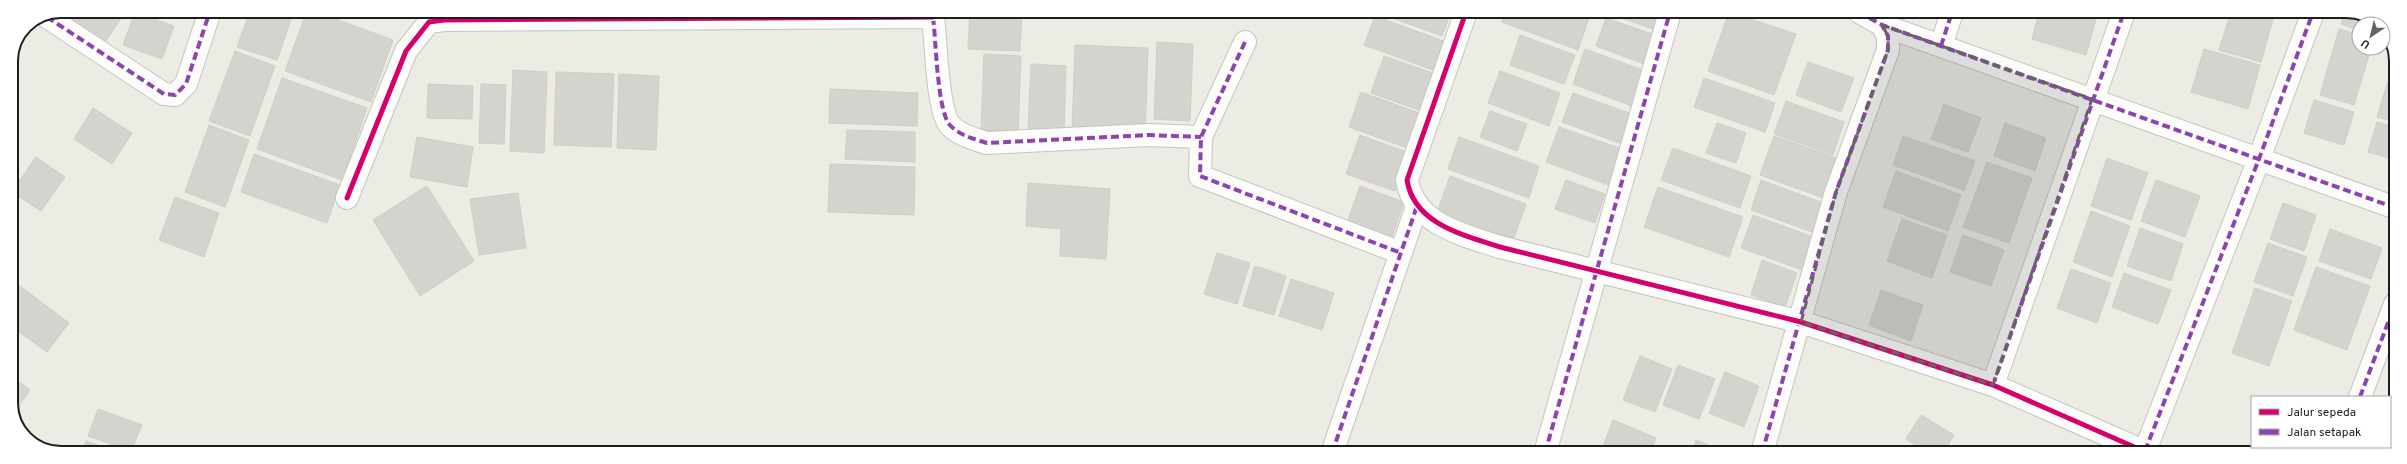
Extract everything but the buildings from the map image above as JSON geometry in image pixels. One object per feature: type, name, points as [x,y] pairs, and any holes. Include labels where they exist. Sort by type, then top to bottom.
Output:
[{"type":"street","points":[[51,19],[164,94],[175,96],[186,84],[208,18]]},
{"type":"street","points":[[347,198],[406,51],[427,18]]},
{"type":"street","points":[[433,18],[444,20],[607,18]]},
{"type":"street","points":[[933,18],[941,102],[949,124],[965,136],[987,143],[1149,135],[1201,137]]},
{"type":"street","points":[[1464,18],[1407,180],[1409,192],[1417,206],[1438,224],[1461,235],[1596,271],[1800,322],[1993,385],[2133,446]]},
{"type":"street","points":[[1547,446],[1668,18]]},
{"type":"street","points":[[1870,18],[1882,24],[1941,46],[2389,205]]},
{"type":"street","points":[[1941,46],[1950,18]]},
{"type":"street","points":[[1993,385],[2092,99],[2122,18]]},
{"type":"street","points":[[2149,446],[2259,159],[2311,18]]},
{"type":"street","points":[[1764,446],[1836,192],[1888,50],[1888,36],[1882,24]]},
{"type":"street","points":[[1245,42],[1201,137],[1200,176],[1401,253]]},
{"type":"street","points":[[1334,446],[1417,206]]},
{"type":"street","points":[[2360,396],[2389,320]]},
{"type":"highlighted area","points":[[1882,25],[2092,99],[1993,385],[1801,322],[1836,192],[1888,50],[1888,36]]},
{"type":"marked path","points":[[51,19],[164,94],[175,95],[186,84],[208,18]]},
{"type":"marked path","points":[[429,18],[429,22]]},
{"type":"marked path","points":[[933,18],[939,89],[945,115],[949,124],[966,136],[987,143],[1149,135],[1201,137]]},
{"type":"marked path","points":[[1547,446],[1668,18]]},
{"type":"marked path","points":[[1870,18],[1882,25],[2389,206]]},
{"type":"marked path","points":[[1941,46],[1950,18]]},
{"type":"marked path","points":[[1993,385],[2122,18]]},
{"type":"marked path","points":[[2147,446],[2259,159],[2311,18]]},
{"type":"marked path","points":[[1764,446],[1836,192],[1888,50],[1888,36],[1882,25]]},
{"type":"marked path","points":[[1245,42],[1201,137],[1200,176],[1401,253]]},
{"type":"marked path","points":[[1334,446],[1417,206]]},
{"type":"marked path","points":[[2360,396],[2389,320]]},
{"type":"cycle path","points":[[347,198],[406,51],[429,22],[444,20],[770,18]]},
{"type":"cycle path","points":[[1464,18],[1407,180],[1411,195],[1419,207],[1442,226],[1471,238],[1500,247],[1801,322],[1993,385],[2132,446]]}]
